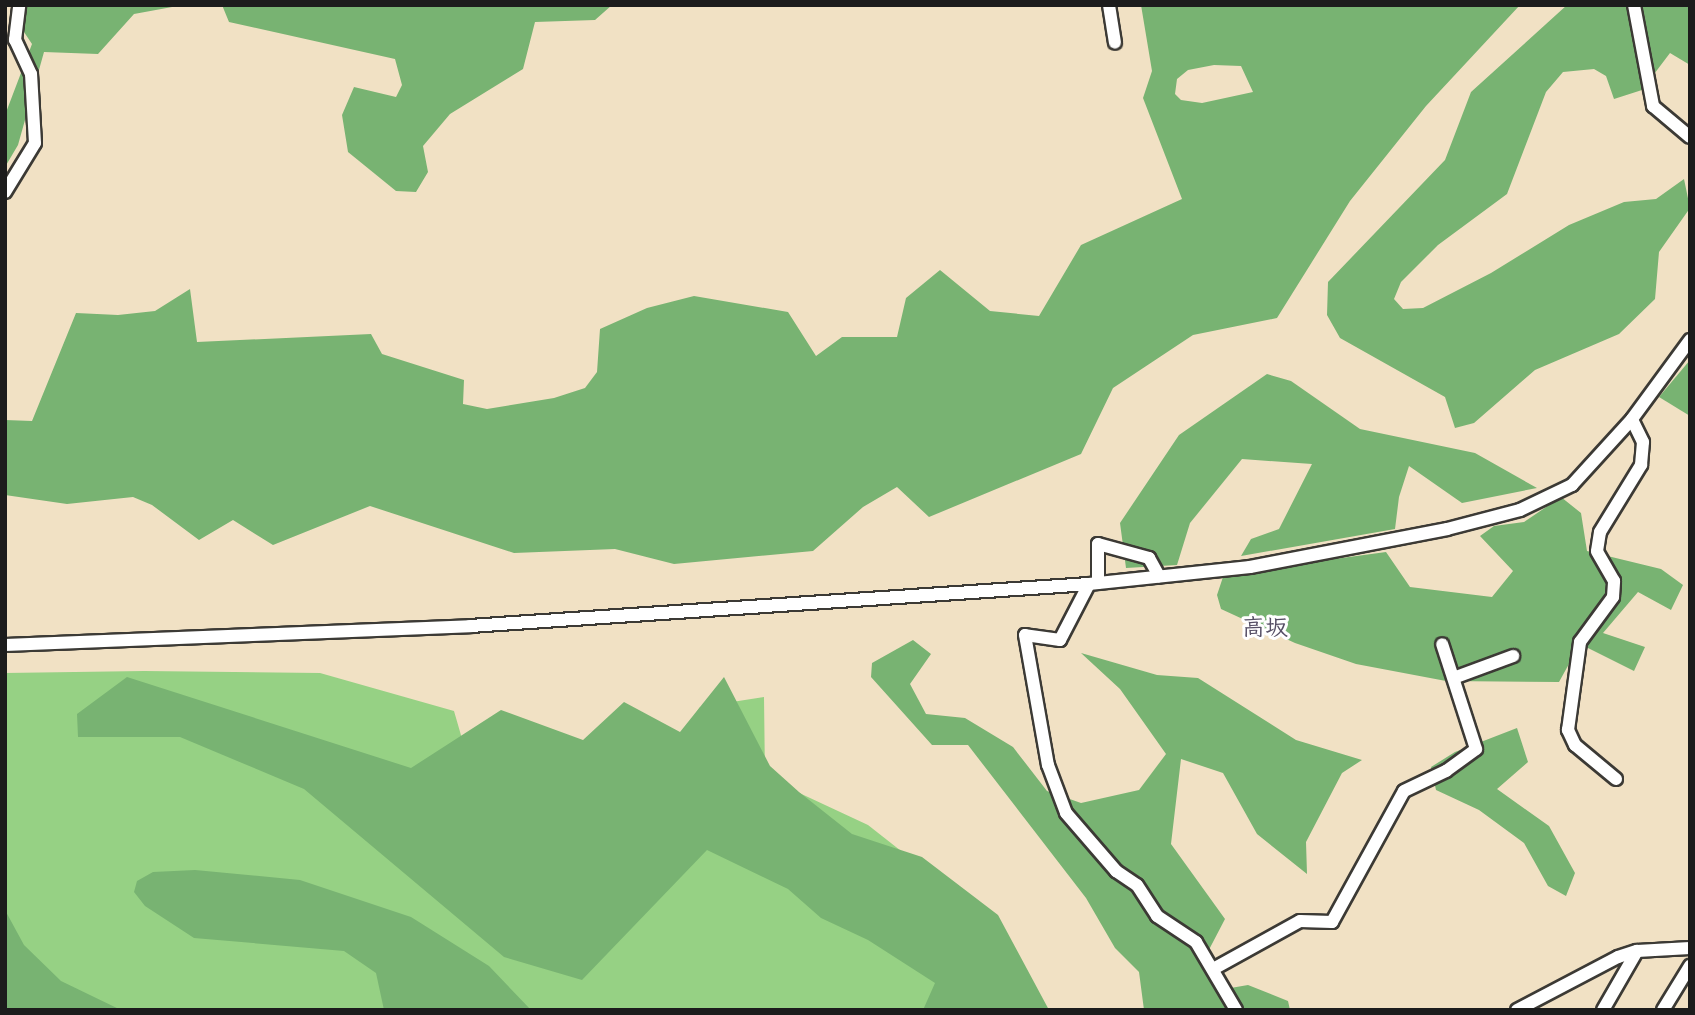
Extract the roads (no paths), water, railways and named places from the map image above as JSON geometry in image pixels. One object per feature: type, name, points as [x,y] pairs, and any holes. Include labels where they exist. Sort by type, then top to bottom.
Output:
[{"type":"street","points":[[5,192],[35,143],[31,74],[15,40],[19,5]]},
{"type":"street","points":[[1109,5],[1115,43]]},
{"type":"street","points":[[1634,5],[1653,106],[1690,137]]},
{"type":"street","points":[[5,645],[267,638],[1093,583],[1250,567],[1447,529],[1520,509],[1572,485],[1632,418],[1690,340]]},
{"type":"street","points":[[1616,779],[1574,745],[1567,730],[1580,642],[1613,597],[1614,581],[1597,551],[1600,532],[1642,465],[1643,442],[1632,418]]},
{"type":"street","points":[[1159,576],[1149,558],[1098,544],[1093,583],[1060,640],[1025,635],[1048,765],[1066,813],[1116,871],[1137,885],[1157,916],[1196,942],[1215,968],[1236,1010]]},
{"type":"street","points":[[1215,968],[1300,921],[1332,922],[1404,791],[1446,771],[1476,749],[1455,677],[1442,644]]},
{"type":"street","points":[[1455,677],[1513,656]]},
{"type":"street","points":[[1517,1010],[1549,990],[1637,951],[1690,947]]},
{"type":"street","points":[[1603,1010],[1637,951]]},
{"type":"street","points":[[1663,1010],[1689,968]]},
{"type":"street","points":[[1538,1010],[1549,990]]},
{"type":"district","name":"高坂","points":[[1265,628]]}]
